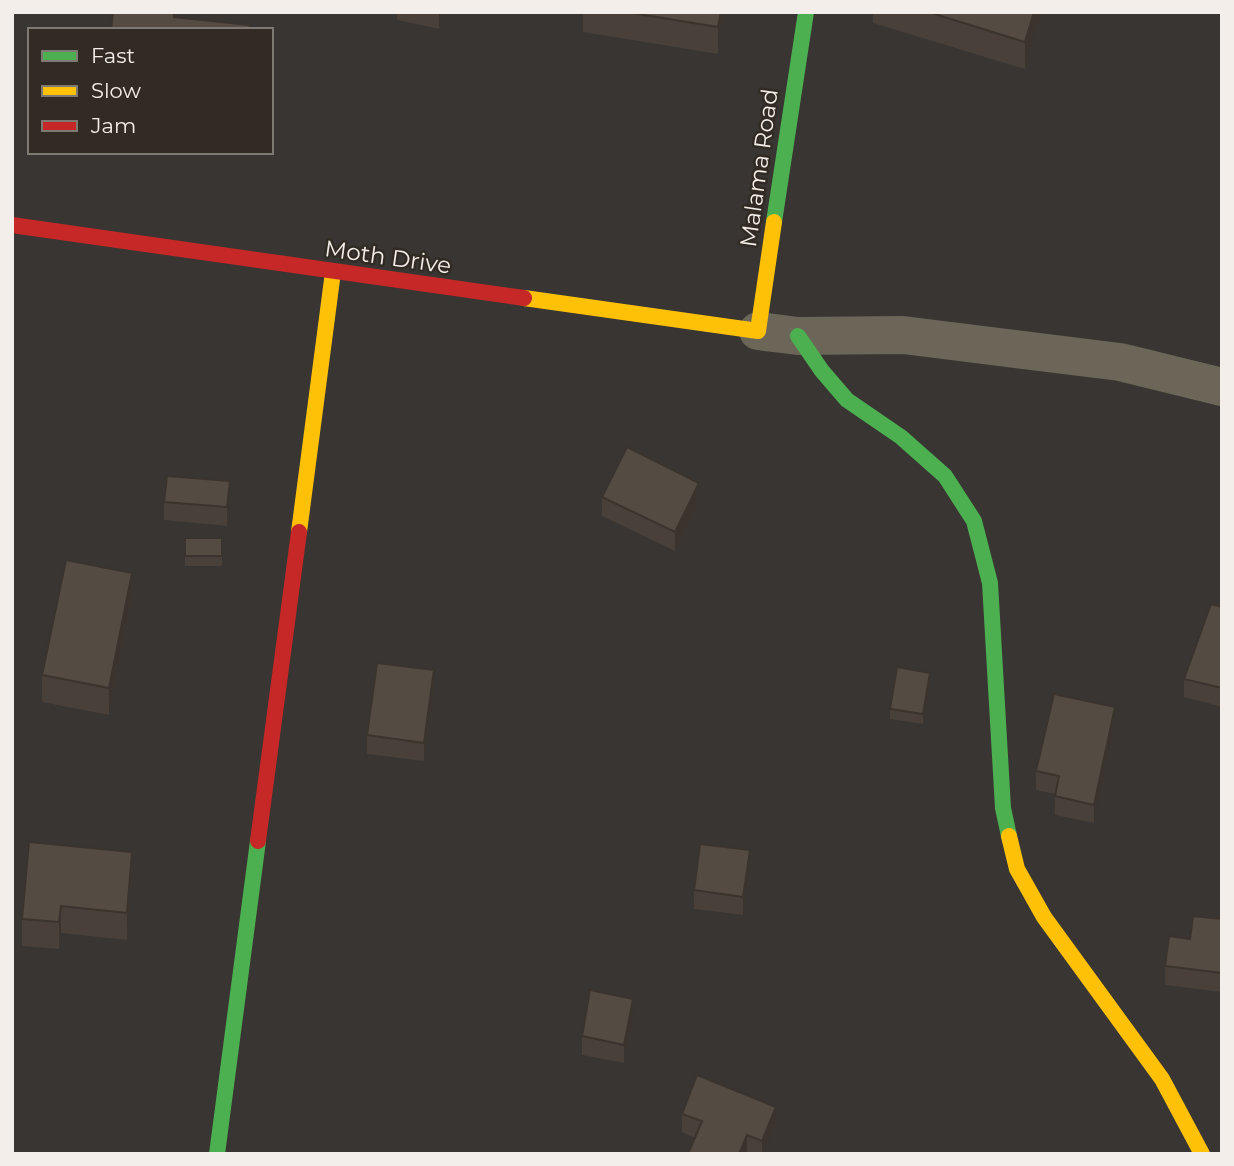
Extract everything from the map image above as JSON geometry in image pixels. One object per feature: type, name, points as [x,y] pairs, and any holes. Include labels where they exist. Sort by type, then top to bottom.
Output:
[{"type":"street","name":"Malama Road","points":[[758,331],[806,12]]},
{"type":"street","name":"Moth Drive","points":[[12,225],[758,331]]},
{"type":"street","points":[[217,1154],[333,272]]},
{"type":"street","points":[[758,331],[798,336],[903,335],[1120,362],[1222,387]]},
{"type":"street","points":[[798,336],[821,371],[846,400],[901,437],[945,476],[974,521],[990,583],[1003,808],[1017,869],[1044,916],[1162,1079],[1202,1154]]},
{"type":"building","points":[[113,12],[174,12],[174,17],[250,25],[249,28],[111,28]]},
{"type":"building","points":[[626,12],[721,12],[718,27]]},
{"type":"building","points":[[928,12],[1034,12],[1025,42]]},
{"type":"building","points":[[627,447],[699,483],[675,532],[602,497]]},
{"type":"building","points":[[167,476],[230,481],[227,507],[164,502]]},
{"type":"building","points":[[185,538],[222,538],[222,556],[185,556]]},
{"type":"building","points":[[66,560],[132,573],[109,688],[42,675]]},
{"type":"building","points":[[1211,604],[1222,607],[1222,688],[1184,679]]},
{"type":"building","points":[[377,663],[434,670],[424,743],[367,735]]},
{"type":"building","points":[[897,667],[930,673],[923,714],[890,709]]},
{"type":"building","points":[[1054,694],[1115,707],[1094,805],[1055,796],[1059,776],[1036,771]]},
{"type":"building","points":[[29,842],[132,852],[127,913],[61,906],[59,922],[22,919]]},
{"type":"building","points":[[700,844],[750,850],[743,897],[694,890]]},
{"type":"building","points":[[1193,916],[1222,919],[1222,973],[1165,966],[1169,936],[1190,939]]},
{"type":"building","points":[[590,990],[633,999],[624,1045],[582,1036]]},
{"type":"building","points":[[697,1075],[776,1107],[762,1141],[747,1135],[739,1154],[688,1154],[702,1121],[682,1114]]},
{"type":"traffic: fast","points":[[774,222],[806,12]]},
{"type":"traffic: fast","points":[[798,336],[822,371],[847,400],[901,437],[945,476],[974,521],[990,583],[1003,808],[1009,836]]},
{"type":"traffic: fast","points":[[217,1154],[258,841]]},
{"type":"traffic: slow","points":[[524,298],[758,331],[774,222]]},
{"type":"traffic: slow","points":[[299,532],[333,272]]},
{"type":"traffic: slow","points":[[1009,836],[1017,869],[1044,917],[1162,1079],[1202,1154]]},
{"type":"traffic: jam","points":[[12,225],[524,298]]},
{"type":"traffic: jam","points":[[258,841],[299,532]]}]
